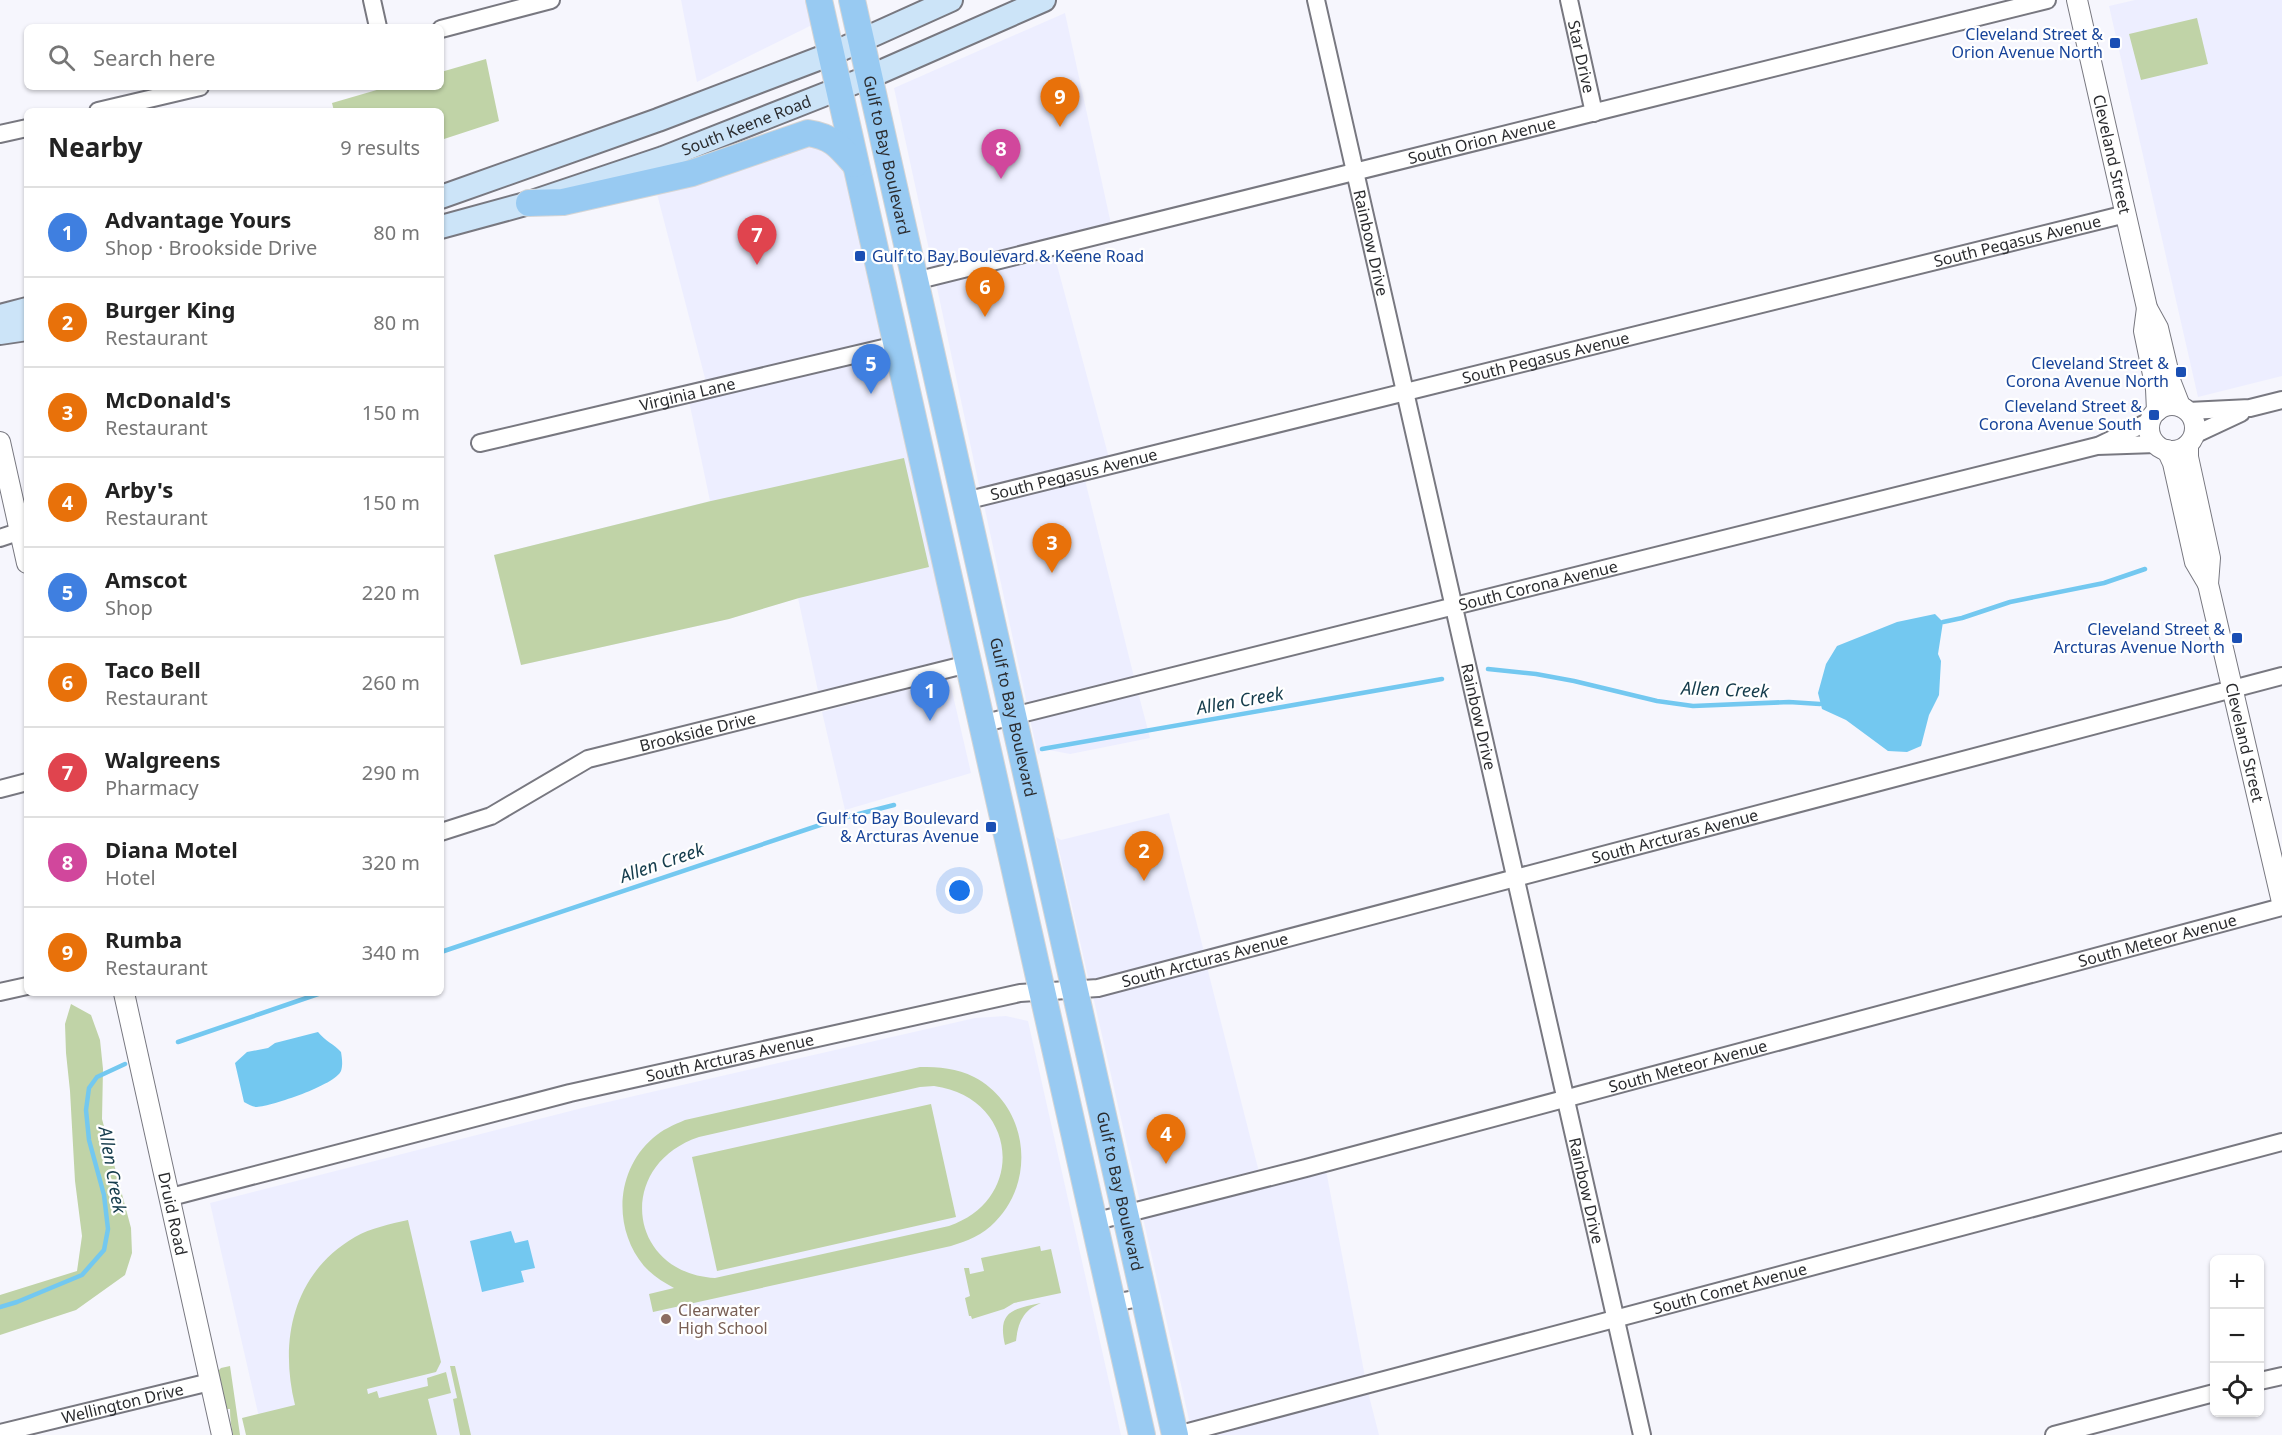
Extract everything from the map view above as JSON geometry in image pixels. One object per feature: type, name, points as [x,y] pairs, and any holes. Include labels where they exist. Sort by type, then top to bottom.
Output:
[{"type":"main road","name":"Gulf to Bay Boulevard","points":[[819,0],[1142,1435]]},
{"type":"main road","name":"Gulf to Bay Boulevard","points":[[852,0],[1176,1435]]},
{"type":"main road","points":[[444,196],[658,120],[831,54],[951,0]]},
{"type":"main road","name":"South Keene Road","points":[[444,226],[529,204],[663,158],[869,77],[1044,0]]},
{"type":"main road","points":[[529,204],[563,201],[692,172],[808,133],[824,136],[836,143],[856,165]]},
{"type":"main road","points":[[0,316],[24,310]]},
{"type":"main road","points":[[0,333],[24,329]]},
{"type":"street","points":[[372,0],[377,24]]},
{"type":"street","points":[[444,28],[551,0]]},
{"type":"street","name":"Rainbow Drive","points":[[1316,0],[1642,1435]]},
{"type":"street","name":"Star Drive","points":[[1569,0],[1594,113]]},
{"type":"street","name":"South Orion Avenue","points":[[915,281],[2047,0]]},
{"type":"street","name":"Cleveland Street","points":[[2077,0],[2147,308],[2158,328],[2171,383],[2184,408]]},
{"type":"street","points":[[111,108],[187,90]]},
{"type":"street","points":[[0,134],[24,129]]},
{"type":"street","name":"South Pegasus Avenue","points":[[965,501],[2126,214]]},
{"type":"street","name":"Cleveland Street","points":[[2147,308],[2144,331],[2156,389],[2154,416]]},
{"type":"street","name":"Virginia Lane","points":[[480,442],[896,345]]},
{"type":"street","points":[[2250,408],[2174,451],[2161,447],[2150,433],[2154,416],[2167,405],[2184,408],[2250,408],[2282,400]]},
{"type":"street","points":[[2184,408],[2195,422],[2191,440]]},
{"type":"street","name":"South Corona Avenue","points":[[2097,447],[2154,416]]},
{"type":"street","name":"Cleveland Street","points":[[2191,440],[2188,458],[2210,558],[2208,584],[2282,902]]},
{"type":"street","points":[[0,442],[23,530],[0,538]]},
{"type":"street","name":"South Corona Avenue","points":[[981,724],[2097,447],[2161,447]]},
{"type":"street","name":"Cleveland Street","points":[[2161,447],[2173,463],[2195,562],[2208,584]]},
{"type":"street","name":"Brookside Drive","points":[[444,831],[491,816],[588,759],[968,664]]},
{"type":"street","name":"South Arcturas Avenue","points":[[171,1197],[570,1094],[1020,993],[1098,988],[2282,676]]},
{"type":"street","points":[[0,789],[24,783]]},
{"type":"street","name":"South Meteor Avenue","points":[[1093,1222],[2282,907]]},
{"type":"street","points":[[0,992],[24,987]]},
{"type":"street","name":"Druid Road","points":[[125,996],[222,1435]]},
{"type":"street","name":"South Comet Avenue","points":[[1176,1435],[2282,1142]]},
{"type":"street","points":[[1113,1303],[1145,1298]]},
{"type":"street","points":[[2264,1381],[2282,1376]]},
{"type":"street","name":"Wellington Drive","points":[[0,1434],[210,1382]]},
{"type":"street","points":[[2054,1435],[2210,1394]]},
{"type":"shaded area","points":[[681,0],[811,0],[816,23],[697,82]]},
{"type":"shaded area","points":[[2135,0],[2282,0],[2282,376],[2198,397],[2109,6]]},
{"type":"shaded area","points":[[1065,13],[1111,224],[933,268],[894,88]]},
{"type":"shaded area","points":[[799,143],[819,143],[848,169],[885,340],[706,382],[657,194],[709,181]]},
{"type":"shaded area","points":[[1054,254],[1109,458],[980,490],[936,283]]},
{"type":"shaded area","points":[[888,355],[954,660],[818,691],[798,598],[729,619],[521,665],[494,555],[710,501],[689,401]]},
{"type":"shaded area","points":[[1085,480],[1134,677],[1027,704],[984,505]]},
{"type":"shaded area","points":[[949,678],[971,773],[845,810],[822,712]]},
{"type":"shaded area","points":[[1138,692],[1150,738],[1070,754],[1049,750],[1041,751],[1038,755],[1030,719]]},
{"type":"shaded area","points":[[1169,813],[1204,952],[1089,981],[1056,837],[1061,840]]},
{"type":"shaded area","points":[[1207,967],[1259,1172],[1140,1202],[1093,996]]},
{"type":"shaded area","name":"Clearwater High School","points":[[1006,1016],[1028,1021],[1121,1435],[263,1435],[210,1203],[586,1107],[975,1018]]},
{"type":"shaded area","points":[[1326,1170],[1365,1377],[1190,1424],[1143,1218]]},
{"type":"shaded area","points":[[1368,1392],[1379,1435],[1207,1435]]},
{"type":"green space","points":[[2197,18],[2208,64],[2141,80],[2129,34]]},
{"type":"green space","points":[[486,59],[499,121],[444,139],[444,108],[333,108],[332,103],[377,90],[444,90],[444,71]]},
{"type":"green space","points":[[904,458],[929,567],[799,598],[729,619],[521,665],[494,555],[711,501]]},
{"type":"green space","points":[[71,1004],[91,1015],[100,1040],[103,1069],[102,1119],[131,1228],[132,1253],[125,1275],[76,1310],[0,1335],[0,1295],[77,1271],[82,1236],[75,1181],[65,1024]]},
{"type":"green space","points":[[920,1067],[934,1067],[974,1077],[992,1090],[1006,1106],[1015,1124],[1020,1144],[1021,1165],[1017,1186],[1008,1205],[990,1227],[969,1240],[951,1246],[653,1312],[649,1294],[674,1288],[651,1273],[634,1251],[623,1218],[625,1183],[640,1151],[660,1133],[685,1120]],"holes":[[[934,1086],[962,1094],[982,1109],[996,1128],[1002,1150],[1001,1173],[992,1194],[974,1213],[949,1226],[715,1278],[686,1272],[664,1258],[649,1239],[642,1216],[644,1193],[654,1170],[672,1151],[699,1137],[920,1087]]]},
{"type":"green space","points":[[931,1104],[956,1217],[717,1271],[692,1157]]},
{"type":"green space","points":[[408,1220],[441,1362],[436,1372],[367,1389],[368,1394],[377,1391],[379,1398],[428,1386],[427,1378],[446,1372],[451,1393],[428,1399],[437,1435],[246,1435],[242,1418],[295,1405],[290,1381],[291,1333],[296,1310],[317,1269],[334,1252],[355,1237],[374,1229]]},
{"type":"green space","points":[[1040,1246],[1041,1251],[1051,1249],[1061,1293],[1014,1303],[1004,1309],[972,1319],[969,1316],[965,1298],[970,1296],[964,1268],[969,1268],[970,1274],[984,1271],[981,1258]]},
{"type":"green space","points":[[1041,1303],[1030,1309],[1022,1318],[1016,1341],[1005,1345],[1003,1325],[1005,1318],[1022,1307]]},
{"type":"green space","points":[[230,1366],[240,1435],[233,1435],[230,1409],[227,1409],[218,1371]]},
{"type":"green space","points":[[450,1366],[455,1366],[471,1435],[460,1435],[453,1399],[457,1398]]},
{"type":"water","points":[[1935,614],[1943,622],[1938,654],[1941,661],[1939,695],[1929,715],[1921,746],[1907,752],[1888,751],[1846,720],[1822,709],[1818,693],[1826,664],[1837,646],[1897,622]]},
{"type":"water","points":[[318,1032],[341,1052],[342,1069],[336,1077],[316,1088],[276,1103],[257,1107],[244,1102],[235,1063],[247,1052],[268,1048],[275,1043]]},
{"type":"water","points":[[511,1231],[515,1243],[528,1240],[535,1268],[521,1271],[524,1282],[482,1292],[470,1241]]},
{"type":"waterway","name":"Allen Creek","points":[[1943,622],[2010,602],[2104,583],[2145,569]]},
{"type":"waterway","name":"Allen Creek","points":[[1488,669],[1536,674],[1657,701],[1693,706],[1789,702],[1820,704]]},
{"type":"waterway","name":"Allen Creek","points":[[1042,749],[1442,679]]},
{"type":"waterway","name":"Allen Creek","points":[[444,951],[835,820],[894,805]]},
{"type":"waterway","name":"Allen Creek","points":[[178,1042],[312,996]]},
{"type":"waterway","name":"Allen Creek","points":[[0,1307],[82,1275],[104,1250],[108,1229],[104,1195],[89,1140],[86,1110],[89,1088],[97,1077],[125,1064]]},
{"type":"place","name":"Cleveland Street & Orion Avenue North","points":[[2115,43]]},
{"type":"place","name":"Rumba","points":[[1060,127]]},
{"type":"place","name":"Diana Motel","points":[[1001,179]]},
{"type":"place","name":"Gulf to Bay Boulevard & Keene Road","points":[[860,256]]},
{"type":"place","name":"Walgreens","points":[[757,265]]},
{"type":"place","name":"Taco Bell","points":[[985,317]]},
{"type":"place","name":"Cleveland Street & Corona Avenue North","points":[[2181,372]]},
{"type":"place","name":"Amscot","points":[[871,394]]},
{"type":"place","name":"Cleveland Street & Corona Avenue South","points":[[2154,415]]},
{"type":"place","name":"McDonald's","points":[[1052,573]]},
{"type":"place","name":"Cleveland Street & Arcturas Avenue North","points":[[2237,638]]},
{"type":"place","name":"Advantage Yours","points":[[930,721]]},
{"type":"place","name":"Gulf to Bay Boulevard & Arcturas Avenue","points":[[991,827]]},
{"type":"place","name":"Burger King","points":[[1144,881]]},
{"type":"place","name":"Arby's","points":[[1166,1164]]},
{"type":"place","name":"Clearwater High School","points":[[666,1319]]}]
